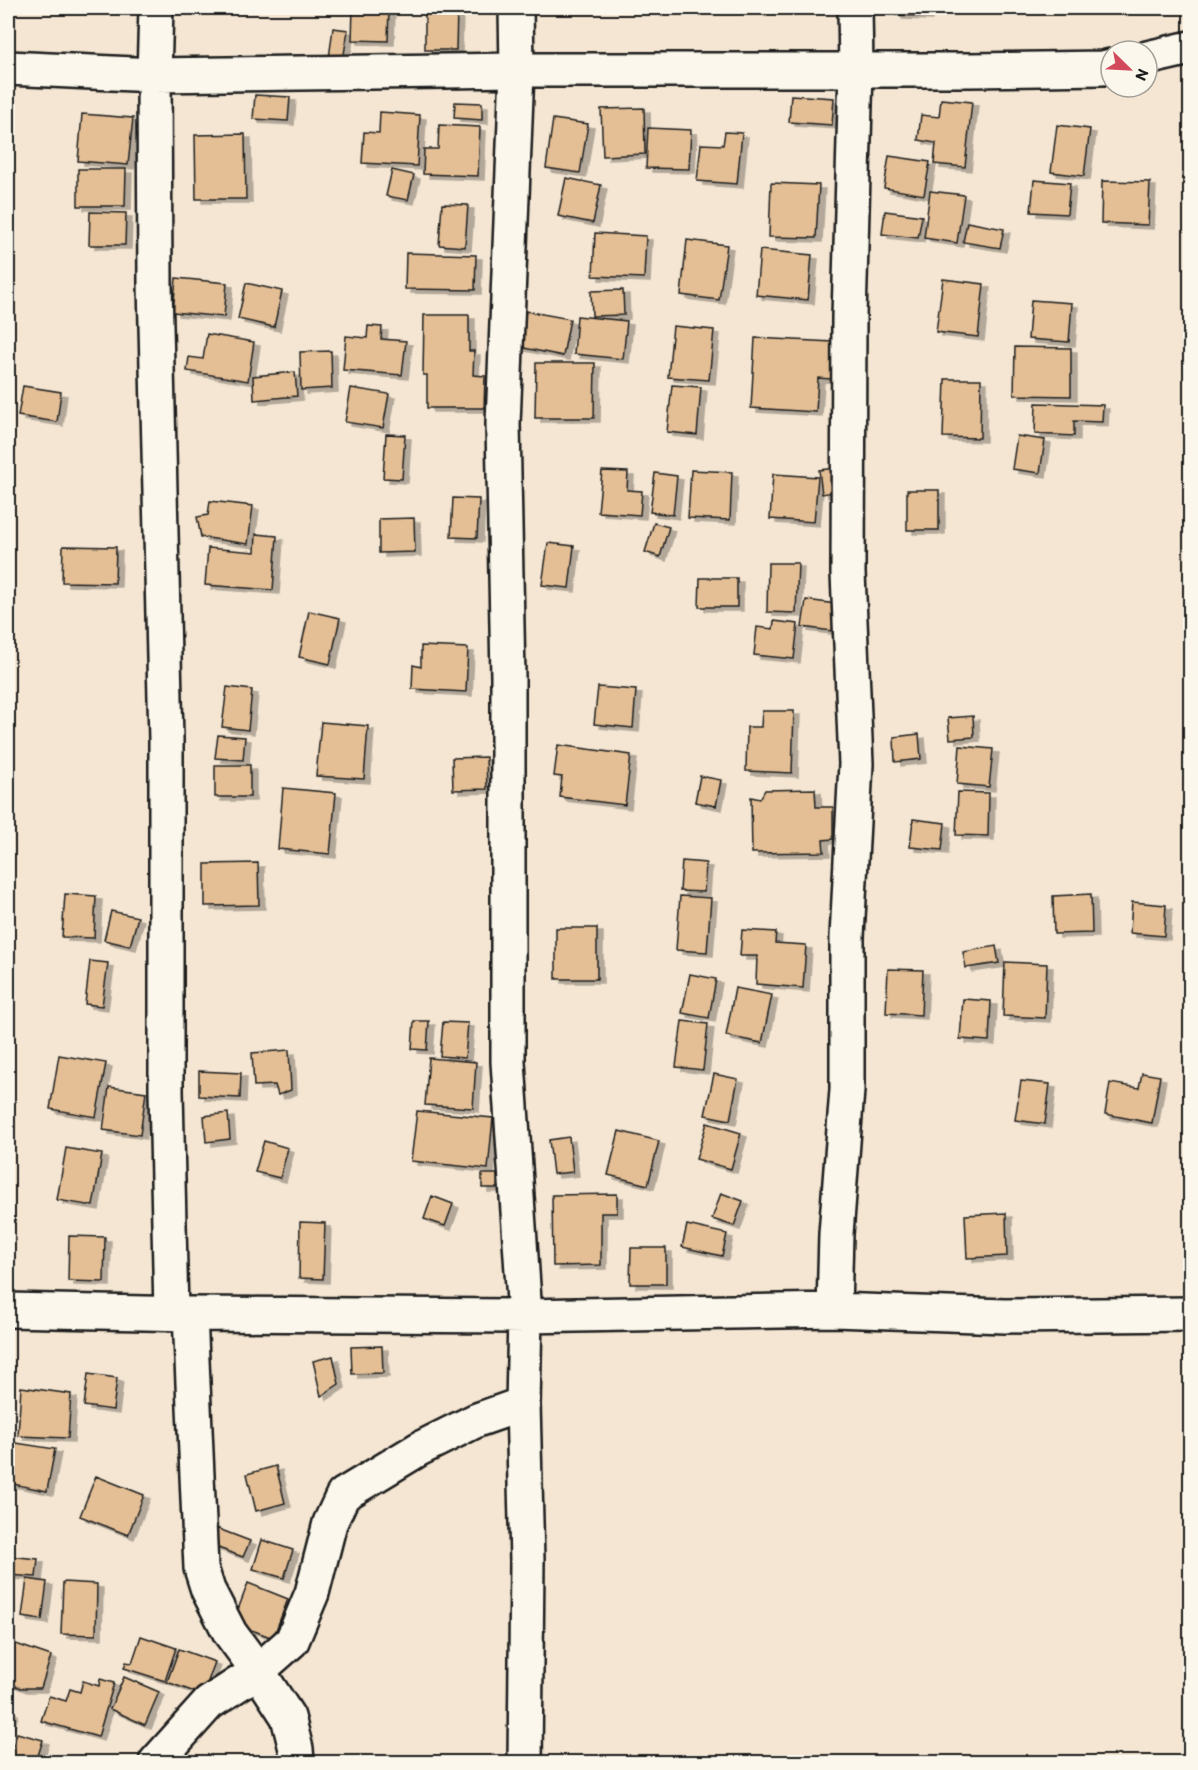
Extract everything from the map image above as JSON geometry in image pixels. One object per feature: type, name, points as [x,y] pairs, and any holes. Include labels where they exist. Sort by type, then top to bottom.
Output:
[{"type":"street","points":[[156,8],[154,75],[157,433],[166,740],[166,1091],[180,1314],[201,1568],[208,1590],[230,1633],[288,1717],[297,1762]]},
{"type":"street","points":[[516,8],[517,70],[503,424],[508,677],[508,1062],[525,1316],[523,1404],[527,1561],[525,1762]]},
{"type":"street","points":[[834,1310],[836,1234],[847,1090],[847,937],[856,764],[848,562],[849,317],[856,69],[855,8]]},
{"type":"street","points":[[1159,55],[1191,48]]},
{"type":"street","points":[[8,68],[154,75],[517,70],[1099,68]]},
{"type":"street","points":[[8,1310],[180,1314],[525,1316],[834,1310],[1005,1316],[1191,1314]]},
{"type":"street","points":[[156,1762],[209,1703],[258,1671],[292,1641],[312,1593],[330,1523],[344,1495],[419,1449],[477,1420],[523,1404]]},
{"type":"building","points":[[353,8],[389,8],[388,41],[352,40]]},
{"type":"building","points":[[897,8],[926,8],[926,16],[896,15]]},
{"type":"building","points":[[425,9],[457,9],[456,50],[425,50]]},
{"type":"building","points":[[333,28],[348,30],[343,60],[329,58]]},
{"type":"building","points":[[255,95],[290,97],[288,121],[253,119]]},
{"type":"building","points":[[791,95],[834,98],[832,125],[789,122]]},
{"type":"building","points":[[941,99],[972,102],[965,167],[934,164],[936,143],[918,140],[921,115],[939,117]]},
{"type":"building","points":[[455,102],[482,103],[482,120],[454,118]]},
{"type":"building","points":[[644,108],[645,154],[603,156],[601,109]]},
{"type":"building","points":[[380,112],[420,115],[417,166],[362,163],[364,132],[379,133]]},
{"type":"building","points":[[82,114],[133,118],[128,165],[78,161]]},
{"type":"building","points":[[553,119],[588,124],[580,173],[546,168]]},
{"type":"building","points":[[439,125],[480,127],[478,176],[423,174],[424,149],[438,149]]},
{"type":"building","points":[[1057,125],[1090,129],[1084,176],[1051,172]]},
{"type":"building","points":[[648,128],[691,130],[689,169],[646,168]]},
{"type":"building","points":[[725,132],[742,133],[737,184],[697,181],[701,144],[723,145]]},
{"type":"building","points":[[245,134],[246,199],[196,199],[195,135]]},
{"type":"building","points":[[889,156],[930,162],[924,195],[884,188]]},
{"type":"building","points":[[78,169],[126,169],[125,206],[78,206]]},
{"type":"building","points":[[392,170],[414,175],[408,200],[386,196]]},
{"type":"building","points":[[566,178],[601,185],[593,223],[558,216]]},
{"type":"building","points":[[1034,180],[1070,183],[1067,214],[1031,212]]},
{"type":"building","points":[[1102,181],[1150,182],[1148,225],[1101,223]]},
{"type":"building","points":[[771,183],[819,185],[816,238],[769,237]]},
{"type":"building","points":[[930,191],[964,195],[957,243],[924,238]]},
{"type":"building","points":[[442,204],[468,205],[465,247],[439,245]]},
{"type":"building","points":[[885,211],[922,216],[918,238],[882,234]]},
{"type":"building","points":[[90,212],[126,213],[125,245],[89,245]]},
{"type":"building","points":[[967,222],[1004,229],[1000,248],[963,242]]},
{"type":"building","points":[[595,233],[646,236],[644,278],[593,276]]},
{"type":"building","points":[[687,240],[727,245],[719,300],[681,295]]},
{"type":"building","points":[[760,250],[812,255],[808,300],[756,295]]},
{"type":"building","points":[[406,253],[476,255],[475,290],[405,289]]},
{"type":"building","points":[[176,278],[227,283],[224,317],[173,312]]},
{"type":"building","points":[[943,279],[984,284],[978,337],[936,332]]},
{"type":"building","points":[[246,283],[282,291],[274,327],[238,319]]},
{"type":"building","points":[[623,290],[624,315],[592,316],[591,291]]},
{"type":"building","points":[[1031,300],[1072,303],[1069,342],[1028,339]]},
{"type":"building","points":[[526,311],[570,319],[563,356],[519,347]]},
{"type":"building","points":[[424,315],[469,315],[469,351],[474,351],[473,375],[485,376],[484,408],[427,408],[427,375],[423,375]]},
{"type":"building","points":[[577,316],[627,321],[623,359],[574,354]]},
{"type":"building","points":[[368,326],[382,327],[381,339],[406,341],[402,375],[343,370],[346,336],[367,338]]},
{"type":"building","points":[[673,326],[714,330],[709,380],[668,377]]},
{"type":"building","points":[[207,334],[254,342],[248,381],[187,371],[189,357],[203,359]]},
{"type":"building","points":[[755,338],[833,342],[831,379],[818,378],[816,412],[751,408]]},
{"type":"building","points":[[1015,347],[1071,348],[1071,396],[1014,395]]},
{"type":"building","points":[[331,351],[332,388],[301,390],[300,352]]},
{"type":"building","points":[[536,363],[595,363],[594,418],[535,418]]},
{"type":"building","points":[[295,372],[297,396],[254,400],[253,376]]},
{"type":"building","points":[[945,379],[981,379],[980,438],[943,437]]},
{"type":"building","points":[[672,385],[701,387],[697,435],[667,432]]},
{"type":"building","points":[[23,386],[61,392],[57,422],[18,416]]},
{"type":"building","points":[[351,388],[389,394],[383,428],[345,422]]},
{"type":"building","points":[[1036,403],[1103,405],[1102,422],[1074,421],[1074,436],[1035,434]]},
{"type":"building","points":[[386,434],[405,435],[402,479],[383,478]]},
{"type":"building","points":[[1017,436],[1045,440],[1040,473],[1012,469]]},
{"type":"building","points":[[837,468],[840,491],[822,494],[819,470]]},
{"type":"building","points":[[691,470],[732,472],[730,520],[688,518]]},
{"type":"building","points":[[602,471],[628,472],[627,490],[642,491],[640,515],[598,512]]},
{"type":"building","points":[[655,473],[677,476],[673,515],[650,512]]},
{"type":"building","points":[[773,474],[818,477],[814,522],[770,519]]},
{"type":"building","points":[[907,490],[939,490],[939,530],[907,530]]},
{"type":"building","points":[[453,498],[479,499],[477,538],[451,537]]},
{"type":"building","points":[[210,501],[253,506],[248,544],[201,537],[197,517],[208,515]]},
{"type":"building","points":[[414,518],[415,552],[379,553],[379,519]]},
{"type":"building","points":[[654,523],[669,527],[660,557],[645,552]]},
{"type":"building","points":[[256,534],[277,536],[273,590],[205,585],[208,548],[255,552]]},
{"type":"building","points":[[548,543],[574,546],[569,588],[542,585]]},
{"type":"building","points":[[63,546],[116,547],[115,583],[62,582]]},
{"type":"building","points":[[768,563],[798,563],[796,613],[767,612]]},
{"type":"building","points":[[700,578],[737,578],[737,607],[699,607]]},
{"type":"building","points":[[806,600],[836,604],[832,631],[802,627]]},
{"type":"building","points":[[309,611],[340,618],[330,664],[299,657]]},
{"type":"building","points":[[774,621],[798,624],[794,659],[754,655],[757,627],[773,629]]},
{"type":"building","points":[[421,646],[468,648],[466,692],[412,689],[413,665],[421,667]]},
{"type":"building","points":[[227,687],[252,690],[248,730],[222,727]]},
{"type":"building","points":[[598,687],[636,690],[633,728],[594,724]]},
{"type":"building","points":[[762,711],[794,711],[792,773],[746,771],[747,727],[761,727]]},
{"type":"building","points":[[973,716],[974,737],[950,739],[948,718]]},
{"type":"building","points":[[321,722],[368,726],[364,779],[316,776]]},
{"type":"building","points":[[919,734],[921,759],[895,762],[894,737]]},
{"type":"building","points":[[218,735],[245,737],[243,760],[215,758]]},
{"type":"building","points":[[558,745],[631,755],[625,805],[560,797],[562,777],[554,776]]},
{"type":"building","points":[[960,746],[993,749],[989,787],[957,784]]},
{"type":"building","points":[[486,757],[487,789],[453,790],[452,758]]},
{"type":"building","points":[[215,765],[250,765],[250,797],[215,797]]},
{"type":"building","points":[[700,776],[721,780],[716,806],[695,802]]},
{"type":"building","points":[[283,788],[336,793],[330,854],[278,849]]},
{"type":"building","points":[[815,789],[816,807],[833,807],[833,839],[823,840],[824,852],[752,853],[751,797],[760,799],[765,790]]},
{"type":"building","points":[[958,792],[989,793],[988,836],[956,835]]},
{"type":"building","points":[[913,819],[945,823],[942,850],[910,847]]},
{"type":"building","points":[[682,861],[706,863],[704,892],[680,891]]},
{"type":"building","points":[[258,863],[259,905],[205,906],[205,864]]},
{"type":"building","points":[[65,894],[96,896],[94,938],[62,937]]},
{"type":"building","points":[[1091,894],[1092,933],[1054,934],[1053,896]]},
{"type":"building","points":[[680,896],[711,898],[707,952],[676,950]]},
{"type":"building","points":[[1132,902],[1166,905],[1164,936],[1130,933]]},
{"type":"building","points":[[111,911],[138,917],[130,946],[104,940]]},
{"type":"building","points":[[556,928],[597,928],[597,979],[556,979]]},
{"type":"building","points":[[742,930],[776,932],[775,943],[806,945],[803,988],[756,984],[757,956],[740,956]]},
{"type":"building","points":[[996,946],[999,963],[966,968],[963,952]]},
{"type":"building","points":[[90,961],[108,963],[102,1006],[85,1004]]},
{"type":"building","points":[[1005,962],[1047,964],[1045,1018],[1003,1016]]},
{"type":"building","points":[[888,969],[923,970],[921,1015],[886,1013]]},
{"type":"building","points":[[690,974],[716,979],[709,1018],[682,1013]]},
{"type":"building","points":[[735,988],[772,995],[762,1043],[726,1036]]},
{"type":"building","points":[[963,999],[991,1001],[989,1041],[960,1039]]},
{"type":"building","points":[[414,1021],[429,1021],[427,1050],[412,1049]]},
{"type":"building","points":[[682,1021],[708,1024],[703,1070],[676,1067]]},
{"type":"building","points":[[443,1022],[468,1023],[465,1058],[440,1056]]},
{"type":"building","points":[[289,1050],[291,1090],[278,1095],[275,1085],[254,1086],[252,1053]]},
{"type":"building","points":[[59,1055],[106,1063],[96,1117],[50,1109]]},
{"type":"building","points":[[429,1058],[476,1062],[473,1108],[425,1105]]},
{"type":"building","points":[[199,1071],[241,1073],[240,1098],[199,1096]]},
{"type":"building","points":[[1142,1073],[1160,1076],[1152,1123],[1105,1114],[1110,1083],[1139,1088]]},
{"type":"building","points":[[714,1074],[738,1079],[730,1120],[705,1115]]},
{"type":"building","points":[[1021,1081],[1050,1084],[1045,1124],[1015,1120]]},
{"type":"building","points":[[109,1087],[146,1092],[140,1135],[103,1130]]},
{"type":"building","points":[[417,1111],[493,1118],[488,1169],[411,1161]]},
{"type":"building","points":[[228,1113],[230,1139],[206,1142],[204,1116]]},
{"type":"building","points":[[707,1123],[741,1133],[731,1169],[696,1159]]},
{"type":"building","points":[[619,1131],[659,1141],[648,1185],[608,1175]]},
{"type":"building","points":[[569,1137],[573,1172],[553,1174],[549,1140]]},
{"type":"building","points":[[264,1141],[288,1148],[280,1178],[255,1172]]},
{"type":"building","points":[[66,1148],[102,1154],[93,1206],[57,1200]]},
{"type":"building","points":[[482,1174],[497,1174],[497,1188],[482,1188]]},
{"type":"building","points":[[721,1193],[743,1201],[734,1226],[712,1219]]},
{"type":"building","points":[[617,1194],[617,1213],[601,1213],[601,1265],[553,1266],[552,1195]]},
{"type":"building","points":[[432,1196],[453,1204],[445,1226],[424,1219]]},
{"type":"building","points":[[1006,1213],[1007,1256],[967,1258],[965,1215]]},
{"type":"building","points":[[300,1222],[325,1223],[323,1279],[299,1278]]},
{"type":"building","points":[[687,1225],[727,1234],[722,1256],[682,1247]]},
{"type":"building","points":[[69,1236],[105,1237],[104,1282],[68,1281]]},
{"type":"building","points":[[631,1248],[666,1248],[666,1284],[630,1284]]},
{"type":"building","points":[[382,1346],[383,1373],[352,1374],[351,1347]]},
{"type":"building","points":[[333,1356],[339,1384],[321,1396],[313,1361]]},
{"type":"building","points":[[88,1374],[117,1378],[113,1410],[84,1406]]},
{"type":"building","points":[[21,1387],[71,1394],[68,1438],[18,1436]]},
{"type":"building","points":[[16,1443],[55,1449],[47,1491],[8,1483]]},
{"type":"building","points":[[276,1466],[285,1503],[256,1511],[247,1474]]},
{"type":"building","points":[[96,1476],[144,1495],[128,1535],[80,1516]]},
{"type":"building","points":[[216,1528],[250,1541],[243,1557],[210,1545]]},
{"type":"building","points":[[262,1540],[293,1550],[284,1578],[253,1569]]},
{"type":"building","points":[[8,1556],[38,1559],[36,1577],[8,1575]]},
{"type":"building","points":[[27,1579],[47,1582],[42,1620],[22,1617]]},
{"type":"building","points":[[63,1582],[97,1584],[96,1635],[61,1634]]},
{"type":"building","points":[[248,1583],[288,1599],[273,1638],[233,1623]]},
{"type":"building","points":[[141,1636],[176,1648],[165,1681],[124,1668],[126,1662],[132,1663]]},
{"type":"building","points":[[13,1643],[51,1656],[41,1688],[21,1688],[8,1683],[8,1660]]},
{"type":"building","points":[[179,1649],[215,1662],[203,1695],[167,1682]]},
{"type":"building","points":[[124,1677],[159,1692],[145,1725],[110,1709]]},
{"type":"building","points":[[100,1679],[114,1683],[98,1737],[41,1721],[49,1696],[66,1701],[70,1689],[80,1692],[83,1681],[99,1686]]},
{"type":"building","points":[[8,1710],[12,1711],[8,1727]]},
{"type":"building","points":[[17,1733],[43,1740],[36,1762],[8,1762]]}]
